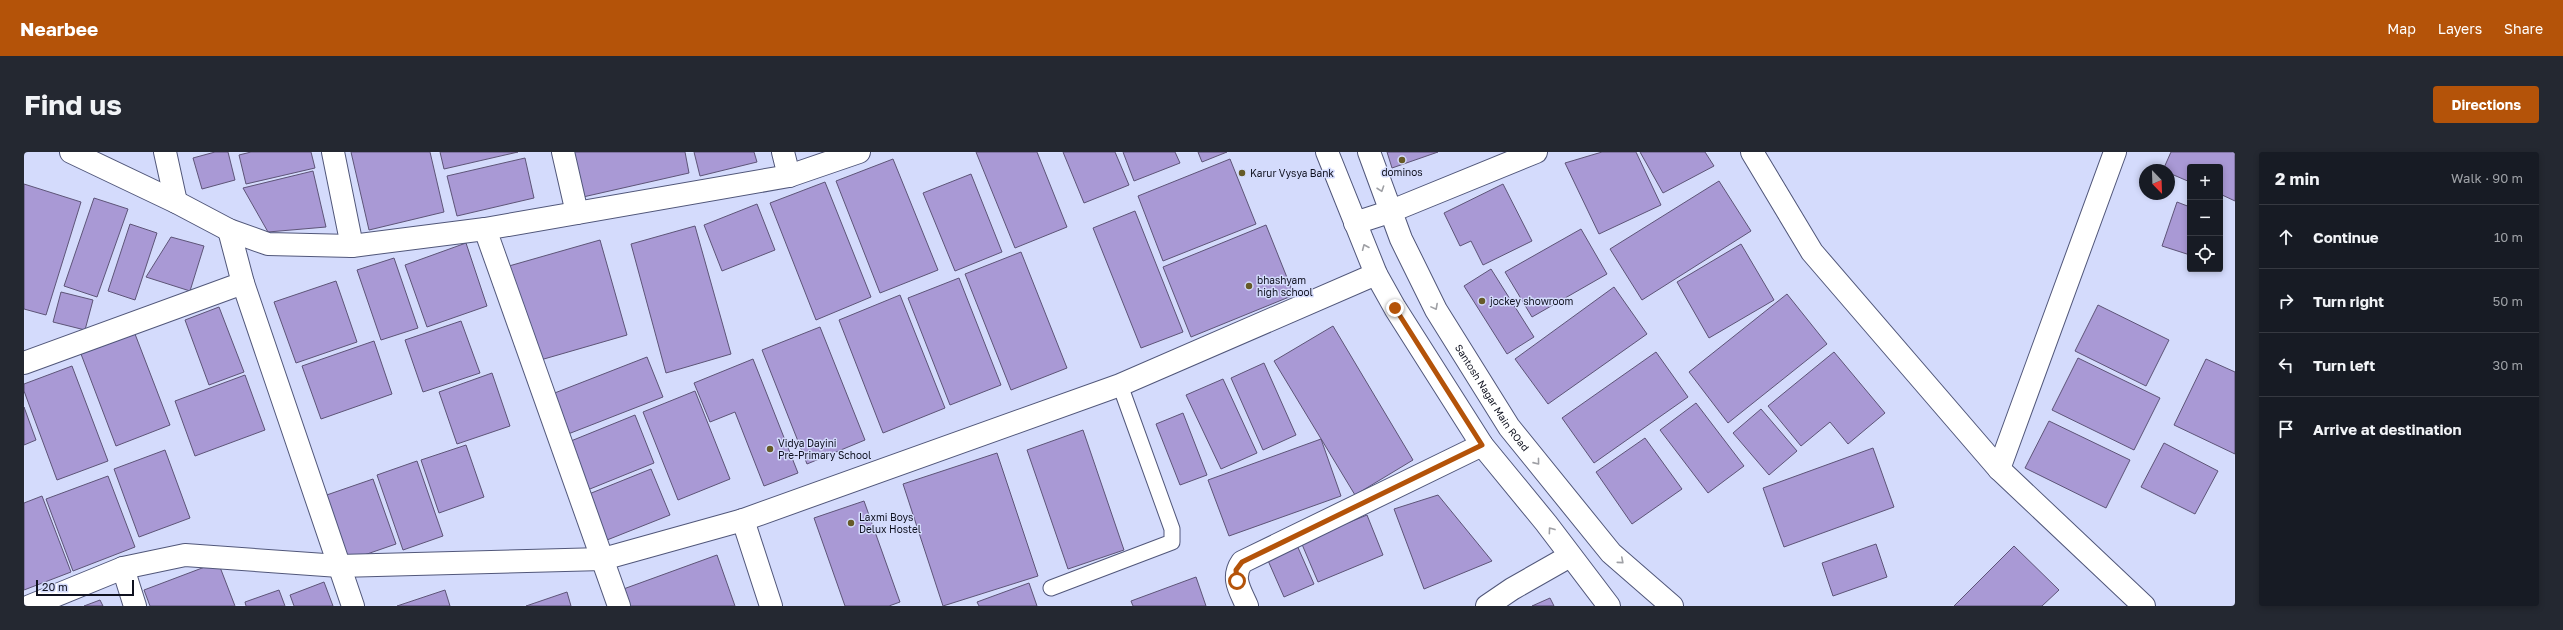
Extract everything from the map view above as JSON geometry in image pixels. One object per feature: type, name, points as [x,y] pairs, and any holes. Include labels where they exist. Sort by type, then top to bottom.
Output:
[{"type":"street","points":[[71,152],[176,202],[229,230],[268,244],[352,246],[485,229],[789,176],[859,152]]},
{"type":"street","points":[[165,152],[176,202]]},
{"type":"street","points":[[333,152],[352,246]]},
{"type":"street","points":[[563,152],[577,213]]},
{"type":"street","points":[[783,152],[789,176]]},
{"type":"street","points":[[1326,152],[1376,274],[1482,445],[1609,606]]},
{"type":"street","name":"Santosh Nagar Main ROad","points":[[1369,152],[1389,212],[1436,310],[1510,427],[1611,553],[1672,606]]},
{"type":"street","points":[[1355,223],[1389,212],[1536,152]]},
{"type":"street","points":[[1752,152],[1812,252],[1999,469],[2144,606]]},
{"type":"street","points":[[1999,469],[2115,152]]},
{"type":"street","points":[[485,229],[619,606]]},
{"type":"street","points":[[229,230],[244,283],[353,606]]},
{"type":"street","points":[[30,606],[123,568],[185,555],[339,566],[603,559],[743,520],[1120,385],[1376,274]]},
{"type":"street","points":[[24,363],[244,283]]},
{"type":"street","points":[[1247,606],[1237,581],[1236,570],[1242,562],[1482,445]]},
{"type":"street","points":[[743,520],[771,606]]},
{"type":"street","points":[[1487,606],[1512,589],[1570,556]]},
{"type":"street","points":[[123,568],[135,606]]},
{"type":"lane","points":[[1051,588],[1172,542],[1172,529],[1120,385]]},
{"type":"building","points":[[215,152],[228,152],[235,180],[202,189],[193,158]]},
{"type":"building","points":[[251,152],[311,152],[315,168],[246,184],[239,155]]},
{"type":"building","points":[[351,152],[430,152],[444,212],[369,230]]},
{"type":"building","points":[[440,152],[518,152],[444,169]]},
{"type":"building","points":[[573,152],[685,152],[689,173],[583,197]]},
{"type":"building","points":[[694,152],[754,152],[757,162],[700,176]]},
{"type":"building","points":[[976,152],[1037,152],[1067,227],[1015,248]]},
{"type":"building","points":[[1063,152],[1115,152],[1129,185],[1084,203]]},
{"type":"building","points":[[1123,152],[1175,152],[1180,163],[1134,181]]},
{"type":"building","points":[[1198,152],[1227,152],[1202,162]]},
{"type":"building","name":"dominos","points":[[1387,152],[1438,152],[1392,168]]},
{"type":"building","points":[[1602,152],[1636,152],[1661,205],[1599,234],[1565,163]]},
{"type":"building","points":[[1640,152],[1705,152],[1714,166],[1663,193]]},
{"type":"building","points":[[2171,152],[2235,152],[2235,201],[2223,195],[2223,164],[2187,164],[2187,181],[2175,176],[2175,164],[2166,164]]},
{"type":"building","points":[[525,158],[534,198],[457,216],[447,176]]},
{"type":"building","points":[[893,159],[938,270],[880,293],[836,181]]},
{"type":"building","points":[[1230,159],[1256,224],[1163,261],[1138,196]]},
{"type":"building","points":[[313,171],[326,227],[268,232],[243,188]]},
{"type":"building","points":[[971,174],[1002,252],[955,271],[923,193]]},
{"type":"building","points":[[1719,181],[1751,231],[1642,300],[1610,249]]},
{"type":"building","points":[[825,182],[871,297],[816,320],[770,203]]},
{"type":"building","points":[[24,184],[81,202],[46,315],[24,309]]},
{"type":"building","points":[[1503,184],[1532,241],[1483,265],[1471,241],[1460,246],[1444,213]]},
{"type":"building","points":[[94,198],[128,209],[97,297],[64,286]]},
{"type":"building","points":[[2177,202],[2187,206],[2187,254],[2162,246]]},
{"type":"building","points":[[757,204],[775,250],[722,271],[704,225]]},
{"type":"building","points":[[1135,211],[1183,332],[1141,348],[1093,228]]},
{"type":"building","points":[[130,224],[157,233],[135,300],[108,291]]},
{"type":"building","points":[[1266,225],[1294,295],[1191,337],[1163,267]]},
{"type":"building","points":[[695,226],[731,354],[666,373],[631,244]]},
{"type":"building","points":[[1581,229],[1607,274],[1532,317],[1505,272]]},
{"type":"building","points":[[171,237],[204,246],[190,291],[146,277]]},
{"type":"building","points":[[600,240],[627,335],[537,361],[509,266]]},
{"type":"building","points":[[466,243],[487,306],[427,327],[405,265]]},
{"type":"building","points":[[1741,244],[1774,300],[1709,338],[1677,282]]},
{"type":"building","points":[[1021,252],[1067,368],[1011,390],[965,274]]},
{"type":"building","points":[[394,258],[418,328],[381,340],[357,270]]},
{"type":"building","points":[[1491,269],[1534,337],[1507,354],[1464,286]]},
{"type":"building","points":[[959,278],[1001,385],[950,405],[908,298]]},
{"type":"building","points":[[336,281],[357,342],[296,363],[274,302]]},
{"type":"building","points":[[1614,287],[1647,334],[1548,404],[1515,359]]},
{"type":"building","points":[[61,292],[93,300],[85,330],[53,322]]},
{"type":"building","points":[[1787,294],[1827,344],[1728,423],[1689,372]]},
{"type":"building","points":[[900,295],[945,408],[883,433],[839,320]]},
{"type":"building","points":[[2098,305],[2169,340],[2146,386],[2075,351]]},
{"type":"building","points":[[219,307],[244,372],[209,385],[185,320]]},
{"type":"building","points":[[461,321],[480,373],[423,392],[405,340]]},
{"type":"building","points":[[1333,326],[1413,460],[1355,495],[1274,361]]},
{"type":"building","points":[[820,327],[865,440],[807,464],[762,350]]},
{"type":"building","points":[[135,334],[170,425],[116,446],[81,354]]},
{"type":"building","points":[[374,341],[392,394],[321,419],[302,366]]},
{"type":"building","points":[[1656,352],[1688,397],[1594,463],[1562,418]]},
{"type":"building","points":[[1834,352],[1885,413],[1848,444],[1830,422],[1801,446],[1768,406]]},
{"type":"building","points":[[647,357],[663,397],[563,436],[547,396]]},
{"type":"building","points":[[2078,358],[2160,398],[2134,450],[2052,410]]},
{"type":"building","points":[[753,359],[798,473],[764,486],[735,412],[710,422],[694,383]]},
{"type":"building","points":[[2206,359],[2235,372],[2235,454],[2174,425]]},
{"type":"building","points":[[1264,363],[1296,435],[1263,450],[1231,378]]},
{"type":"building","points":[[72,366],[108,461],[57,480],[24,391],[24,384]]},
{"type":"building","points":[[492,373],[510,426],[457,444],[439,392]]},
{"type":"building","points":[[245,375],[265,430],[195,456],[175,401]]},
{"type":"building","points":[[1223,379],[1257,453],[1221,469],[1186,395]]},
{"type":"building","points":[[695,391],[730,479],[678,500],[643,412]]},
{"type":"building","points":[[1696,403],[1744,466],[1708,493],[1660,430]]},
{"type":"building","points":[[24,407],[36,440],[24,445]]},
{"type":"building","points":[[1761,409],[1797,451],[1769,475],[1733,433]]},
{"type":"building","points":[[1183,413],[1207,475],[1180,485],[1156,424]]},
{"type":"building","points":[[635,415],[654,463],[585,491],[566,443]]},
{"type":"building","points":[[2049,421],[2130,460],[2106,508],[2025,468]]},
{"type":"building","points":[[1083,430],[1124,550],[1068,569],[1027,450]]},
{"type":"building","points":[[1645,438],[1682,489],[1632,524],[1596,472]]},
{"type":"building","points":[[1321,439],[1341,496],[1229,536],[1208,480]]},
{"type":"building","points":[[2164,443],[2218,471],[2195,514],[2141,487]]},
{"type":"building","points":[[466,445],[484,497],[439,513],[421,460]]},
{"type":"building","points":[[1873,448],[1894,507],[1784,547],[1763,488]]},
{"type":"building","points":[[165,450],[190,518],[139,537],[114,469]]},
{"type":"building","points":[[997,453],[1038,576],[943,606],[903,484]]},
{"type":"building","points":[[417,461],[443,536],[403,550],[377,475]]},
{"type":"building","points":[[651,469],[670,515],[607,540],[589,494]]},
{"type":"building","points":[[108,476],[135,547],[73,571],[46,499]]},
{"type":"building","points":[[373,479],[396,544],[341,563],[318,498]]},
{"type":"building","points":[[1438,495],[1492,561],[1424,589],[1394,509]]},
{"type":"building","points":[[42,496],[71,572],[24,590],[24,503]]},
{"type":"building","points":[[864,501],[900,602],[889,606],[845,606],[814,518]]},
{"type":"building","points":[[1367,515],[1383,555],[1318,582],[1301,542]]},
{"type":"building","points":[[1296,543],[1314,584],[1284,597],[1266,556]]},
{"type":"building","points":[[1876,544],[1887,577],[1833,596],[1822,563]]},
{"type":"building","points":[[2014,546],[2059,590],[2042,606],[1954,606]]},
{"type":"building","points":[[717,555],[735,606],[623,606],[618,591]]},
{"type":"building","points":[[218,562],[235,606],[150,606],[144,590]]},
{"type":"building","points":[[1196,577],[1206,606],[1133,606],[1131,601]]},
{"type":"building","points":[[324,582],[333,606],[294,606],[290,595]]},
{"type":"building","points":[[1029,583],[1037,606],[979,606],[977,602]]},
{"type":"building","points":[[279,590],[285,606],[246,606],[245,602]]},
{"type":"building","points":[[445,590],[450,606],[397,606]]},
{"type":"building","points":[[567,592],[571,606],[526,606]]},
{"type":"building","points":[[1550,598],[1554,606],[1532,606]]},
{"type":"building","points":[[100,600],[103,606],[84,606]]},
{"type":"place","name":"dominos","points":[[1402,160]]},
{"type":"place","name":"Karur Vysya Bank","points":[[1242,173]]},
{"type":"place","name":"bhashyam high school","points":[[1249,286]]},
{"type":"place","name":"jockey showroom","points":[[1482,301]]},
{"type":"place","name":"Vidya Dayini Pre-Primary School","points":[[770,449]]},
{"type":"place","name":"Laxmi Boys Delux Hostel","points":[[851,523]]},
{"type":"route","points":[[1237,581],[1236,570],[1242,562],[1482,445],[1395,308]]}]
